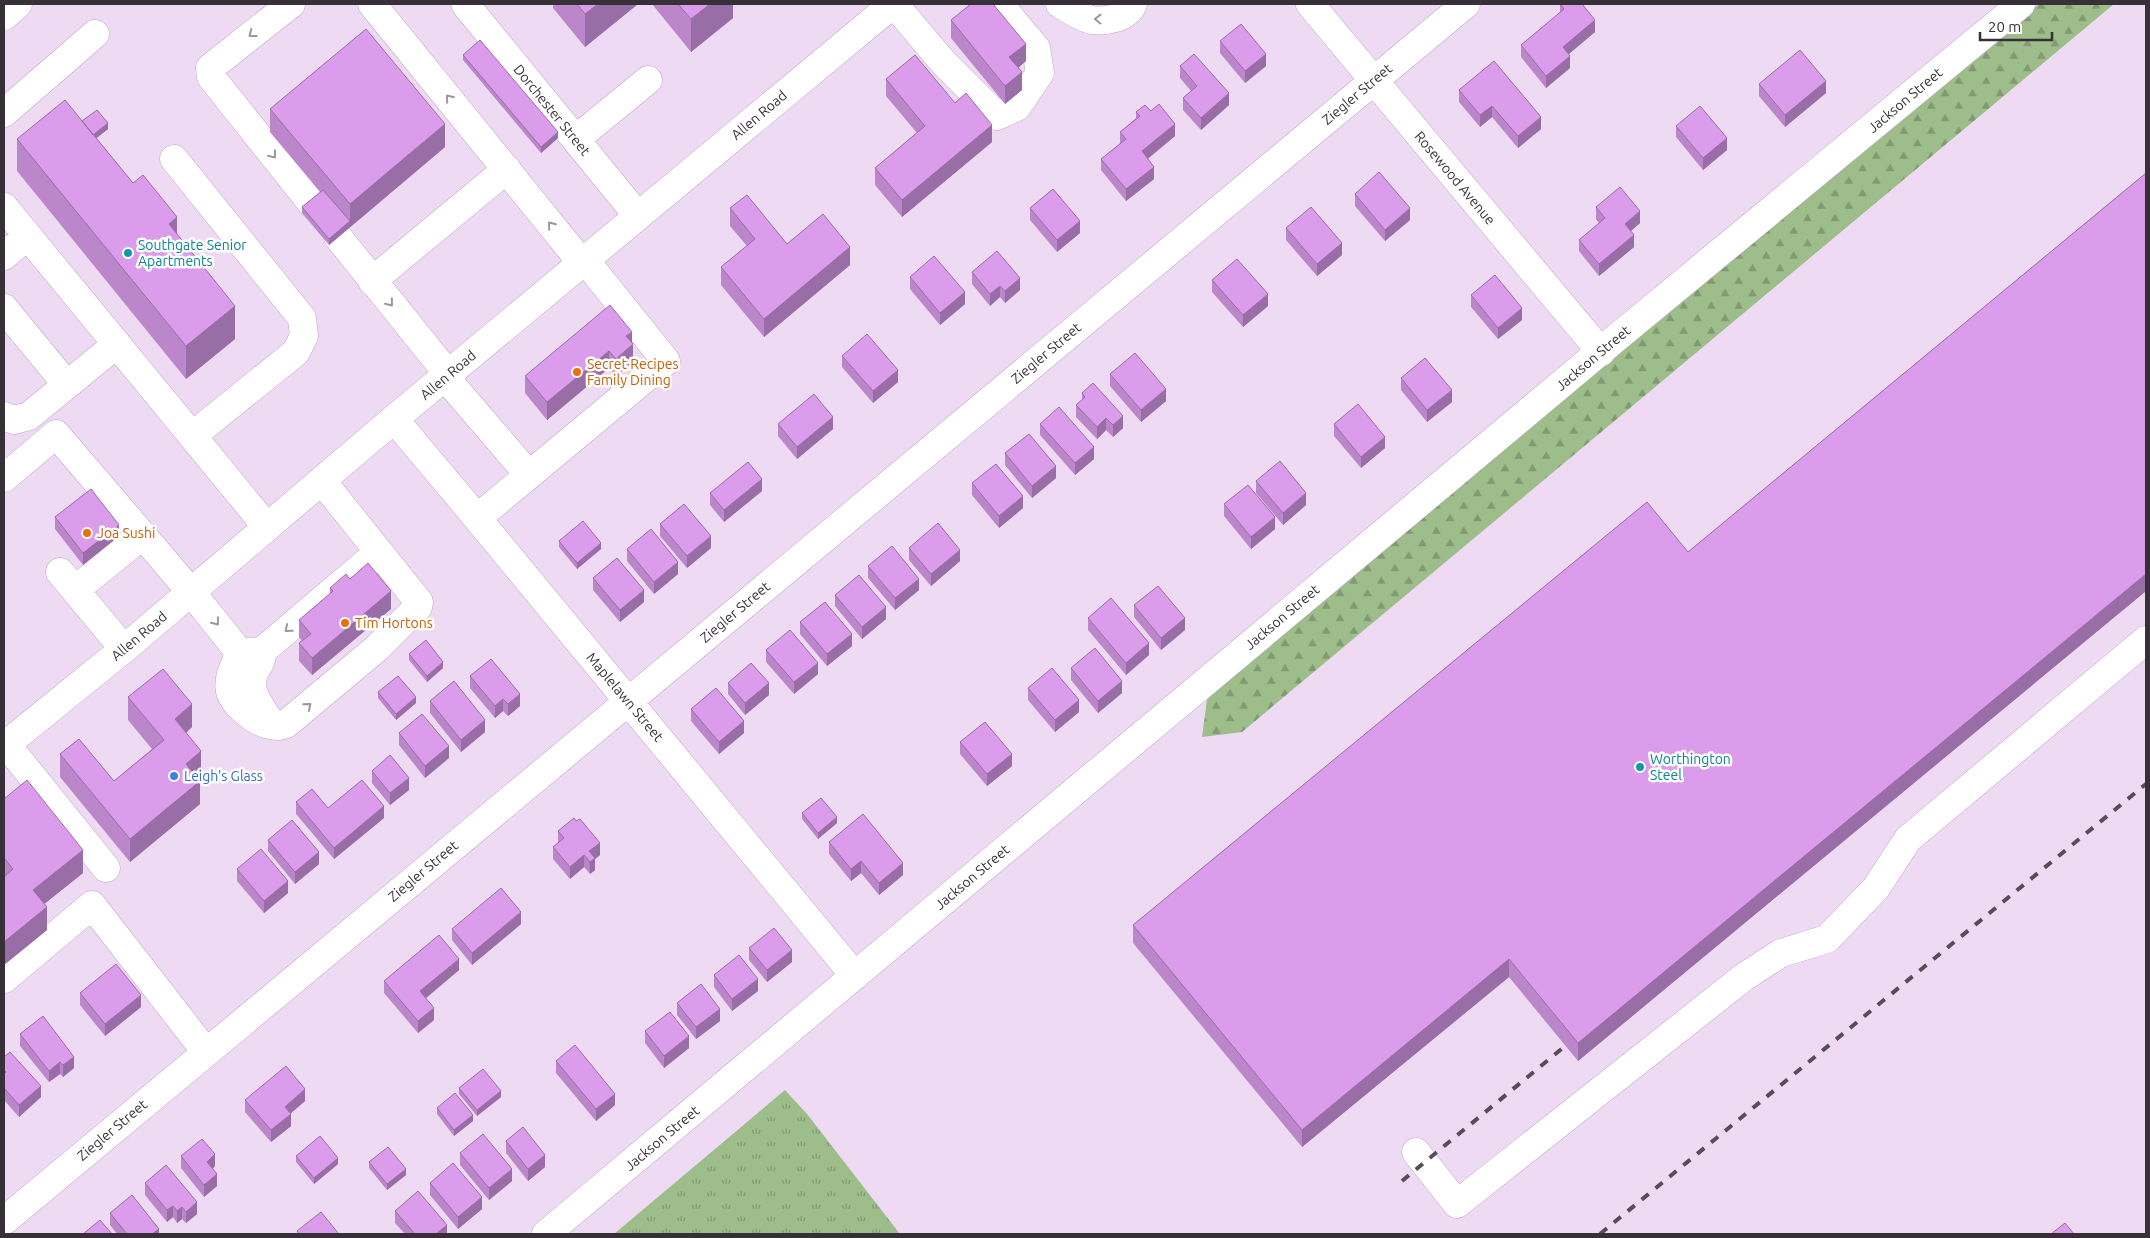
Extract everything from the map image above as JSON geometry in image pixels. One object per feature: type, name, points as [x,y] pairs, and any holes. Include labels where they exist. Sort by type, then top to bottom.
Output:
[{"type":"street","points":[[4,16],[18,4]]},
{"type":"street","points":[[291,4],[210,68],[211,77],[312,205]]},
{"type":"street","points":[[372,4],[666,361],[477,518]]},
{"type":"street","name":"Dorchester Street","points":[[465,4],[638,216]]},
{"type":"street","points":[[893,4],[943,62],[997,116],[1017,107],[1040,73],[1036,48],[999,4]]},
{"type":"street","name":"Allen Road","points":[[5,745],[124,649],[394,419],[893,4]]},
{"type":"street","points":[[1060,4],[1090,20],[1112,20],[1130,10],[1133,4]]},
{"type":"street","name":"Rosewood Avenue","points":[[1310,4],[1601,352]]},
{"type":"street","name":"Ziegler Street","points":[[4,1221],[1466,4]]},
{"type":"street","name":"Jackson Street","points":[[546,1234],[1601,352],[2021,4]]},
{"type":"street","points":[[4,113],[95,34]]},
{"type":"street","points":[[576,139],[648,80]]},
{"type":"street","points":[[174,159],[302,318],[304,336],[296,352],[192,436]]},
{"type":"street","points":[[372,281],[507,169]]},
{"type":"street","points":[[4,207],[267,527]]},
{"type":"street","points":[[4,256],[27,236]]},
{"type":"street","points":[[338,237],[446,376],[529,475]]},
{"type":"street","points":[[4,308],[67,385]]},
{"type":"street","points":[[4,416],[14,420],[29,416],[117,344]]},
{"type":"street","name":"Maplelawn Street","points":[[394,419],[855,976]]},
{"type":"street","points":[[4,478],[56,434],[191,592],[262,663],[252,678],[252,688],[273,726],[282,727],[377,648],[415,611],[419,602],[322,480]]},
{"type":"street","points":[[124,649],[68,581],[143,535]]},
{"type":"street","points":[[251,652],[379,552]]},
{"type":"street","points":[[1416,1152],[1457,1204],[1744,977],[1781,953],[1827,939],[1876,888],[1908,839],[2146,640]]},
{"type":"street","points":[[5,745],[106,868]]},
{"type":"street","points":[[4,979],[92,905],[206,1052]]},
{"type":"green space","points":[[2039,4],[2114,4],[1242,732],[1202,737],[1208,693]]},
{"type":"green space","points":[[785,1090],[807,1114],[900,1234],[614,1234]]},
{"type":"building","points":[[577,4],[598,4],[585,14]]},
{"type":"building","points":[[678,4],[710,4],[691,19]]},
{"type":"building","points":[[971,4],[993,4],[1026,44],[1009,57],[1022,72],[1005,86],[951,20]]},
{"type":"building","points":[[1560,4],[1582,4],[1595,20],[1563,47],[1570,56],[1546,76],[1521,45],[1564,9]]},
{"type":"building","points":[[1241,24],[1266,54],[1245,71],[1220,41]]},
{"type":"building","points":[[366,29],[445,124],[350,204],[270,109]]},
{"type":"building","points":[[480,40],[558,132],[541,147],[463,55]]},
{"type":"building","points":[[1800,50],[1826,81],[1785,115],[1759,84]]},
{"type":"building","points":[[1194,54],[1229,93],[1201,118],[1183,98],[1197,86],[1180,66]]},
{"type":"building","points":[[915,55],[955,103],[966,93],[992,125],[902,200],[875,168],[925,126],[886,79]]},
{"type":"building","points":[[1494,61],[1541,117],[1518,136],[1492,106],[1480,115],[1459,90]]},
{"type":"building","name":"Southgate Senior Apartments","points":[[65,100],[133,183],[143,175],[177,217],[169,224],[235,306],[186,346],[17,139]]},
{"type":"building","points":[[1159,104],[1175,124],[1142,151],[1154,167],[1126,189],[1101,159],[1126,139],[1120,132],[1140,116],[1136,112],[1145,105],[1151,111]]},
{"type":"building","points":[[1700,106],[1727,138],[1703,158],[1676,126]]},
{"type":"building","points":[[97,110],[108,123],[93,135],[82,121]]},
{"type":"building","points":[[1379,172],[1410,208],[1385,230],[1355,194]]},
{"type":"building","name":"Worthington Steel","points":[[2146,173],[2146,574],[1578,1043],[1509,959],[1302,1130],[1133,925],[1647,502],[1688,552]]},
{"type":"building","points":[[1620,187],[1640,211],[1625,224],[1634,235],[1599,264],[1579,240],[1605,218],[1596,207]]},
{"type":"building","points":[[1053,189],[1080,221],[1057,240],[1030,208]]},
{"type":"building","points":[[323,190],[350,221],[329,239],[302,207]]},
{"type":"building","points":[[747,195],[787,244],[823,214],[850,247],[764,319],[721,267],[755,239],[730,208]]},
{"type":"building","points":[[1311,207],[1342,243],[1317,264],[1286,228]]},
{"type":"building","points":[[997,251],[1020,278],[1005,291],[1000,286],[990,294],[972,272]]},
{"type":"building","points":[[934,256],[965,292],[940,313],[910,277]]},
{"type":"building","points":[[1237,259],[1268,294],[1243,315],[1212,280]]},
{"type":"building","points":[[1495,275],[1522,308],[1498,328],[1471,295]]},
{"type":"building","points":[[610,305],[632,332],[626,336],[633,344],[616,359],[609,351],[547,402],[525,376]]},
{"type":"building","points":[[867,334],[898,370],[873,391],[842,356]]},
{"type":"building","points":[[1135,353],[1166,389],[1141,410],[1110,374]]},
{"type":"building","points":[[1425,358],[1452,390],[1427,410],[1401,378]]},
{"type":"building","points":[[1093,383],[1123,416],[1113,425],[1106,418],[1097,427],[1076,405],[1085,397],[1082,393]]},
{"type":"building","points":[[814,394],[833,417],[797,447],[778,424]]},
{"type":"building","points":[[1358,404],[1385,437],[1361,457],[1334,424]]},
{"type":"building","points":[[1059,407],[1094,447],[1075,463],[1040,424]]},
{"type":"building","points":[[1029,434],[1056,466],[1032,486],[1005,453]]},
{"type":"building","points":[[1280,461],[1306,493],[1283,513],[1256,481]]},
{"type":"building","points":[[748,462],[762,479],[724,510],[710,493]]},
{"type":"building","points":[[996,464],[1023,496],[999,516],[972,483]]},
{"type":"building","points":[[1248,485],[1275,517],[1251,537],[1224,504]]},
{"type":"building","name":"Joa Sushi","points":[[91,489],[119,525],[83,553],[55,517]]},
{"type":"building","points":[[684,504],[711,536],[687,556],[660,524]]},
{"type":"building","points":[[583,521],[601,543],[577,563],[559,541]]},
{"type":"building","points":[[938,523],[960,550],[931,574],[909,548]]},
{"type":"building","points":[[651,529],[678,562],[654,582],[627,549]]},
{"type":"building","points":[[892,546],[919,579],[895,598],[868,566]]},
{"type":"building","points":[[617,558],[644,590],[620,610],[593,578]]},
{"type":"building","points":[[368,563],[391,591],[312,658],[299,643],[311,634],[299,620],[333,591],[330,588],[346,574],[350,579]]},
{"type":"building","points":[[859,575],[886,607],[862,627],[835,595]]},
{"type":"building","points":[[1158,586],[1185,618],[1161,638],[1134,605]]},
{"type":"building","points":[[1111,598],[1149,643],[1126,663],[1088,618]]},
{"type":"building","points":[[825,602],[852,634],[827,654],[800,622]]},
{"type":"building","points":[[790,630],[818,663],[794,682],[766,650]]},
{"type":"building","points":[[426,640],[443,662],[427,676],[409,654]]},
{"type":"building","points":[[1095,648],[1122,681],[1098,701],[1071,668]]},
{"type":"building","points":[[491,659],[520,694],[508,704],[503,699],[495,706],[470,676]]},
{"type":"building","points":[[751,663],[769,683],[745,703],[728,683]]},
{"type":"building","points":[[1052,668],[1079,700],[1055,720],[1028,688]]},
{"type":"building","points":[[163,669],[192,704],[175,719],[201,751],[186,764],[200,781],[130,839],[60,754],[79,739],[114,781],[164,740],[128,697]]},
{"type":"building","points":[[398,676],[416,697],[396,714],[378,692]]},
{"type":"building","points":[[454,681],[485,720],[461,740],[430,701]]},
{"type":"building","points":[[716,688],[744,721],[719,742],[691,709]]},
{"type":"building","points":[[422,714],[449,746],[425,766],[399,733]]},
{"type":"building","points":[[985,722],[1012,754],[987,774],[960,742]]},
{"type":"building","points":[[390,755],[409,778],[390,793],[372,771]]},
{"type":"building","points":[[27,780],[83,850],[33,890],[47,907],[4,942],[4,877],[13,869],[4,858],[4,799]]},
{"type":"building","points":[[362,780],[384,806],[334,848],[296,802],[312,789],[328,808]]},
{"type":"building","points":[[821,798],[837,817],[818,833],[802,813]]},
{"type":"building","points":[[863,814],[903,863],[879,883],[861,861],[851,869],[829,842]]},
{"type":"building","points":[[574,818],[576,821],[580,819],[600,843],[589,851],[595,858],[590,862],[584,855],[570,867],[553,847],[564,838],[558,831]]},
{"type":"building","points":[[292,820],[319,852],[295,872],[268,840]]},
{"type":"building","points":[[261,849],[288,881],[264,901],[237,869]]},
{"type":"building","points":[[501,888],[521,912],[472,953],[452,929]]},
{"type":"building","points":[[774,928],[792,950],[767,970],[749,948]]},
{"type":"building","points":[[439,935],[459,959],[420,991],[434,1008],[418,1021],[384,981]]},
{"type":"building","points":[[739,955],[758,979],[732,999],[714,975]]},
{"type":"building","points":[[116,964],[141,995],[105,1024],[80,993]]},
{"type":"building","points":[[701,984],[720,1009],[696,1027],[677,1003]]},
{"type":"building","points":[[670,1012],[689,1036],[664,1056],[645,1031]]},
{"type":"building","points":[[43,1016],[74,1057],[63,1065],[60,1062],[49,1071],[20,1034]]},
{"type":"building","points":[[575,1045],[615,1094],[596,1109],[556,1061]]},
{"type":"building","points":[[10,1052],[41,1086],[19,1105],[4,1088],[4,1074],[6,1072],[4,1070],[4,1057]]},
{"type":"building","points":[[286,1066],[305,1089],[285,1107],[291,1114],[271,1130],[245,1100]]},
{"type":"building","points":[[483,1069],[501,1091],[477,1110],[459,1088]]},
{"type":"building","points":[[455,1093],[473,1115],[454,1130],[437,1108]]},
{"type":"building","points":[[523,1127],[545,1155],[528,1169],[506,1141]]},
{"type":"building","points":[[483,1134],[512,1169],[489,1188],[460,1153]]},
{"type":"building","points":[[320,1136],[338,1158],[314,1178],[296,1156]]},
{"type":"building","points":[[202,1139],[215,1154],[207,1162],[217,1174],[204,1185],[181,1156]]},
{"type":"building","points":[[388,1147],[406,1169],[387,1184],[369,1162]]},
{"type":"building","points":[[453,1163],[482,1197],[458,1217],[430,1183]]},
{"type":"building","points":[[166,1165],[197,1202],[186,1212],[182,1207],[177,1211],[173,1206],[167,1210],[145,1183]]},
{"type":"building","points":[[418,1191],[447,1225],[436,1234],[415,1234],[395,1211]]},
{"type":"building","points":[[132,1195],[159,1229],[152,1234],[127,1234],[110,1213]]},
{"type":"building","points":[[321,1212],[339,1234],[299,1234],[297,1231]]},
{"type":"building","points":[[100,1220],[112,1234],[83,1234]]},
{"type":"building","points":[[2065,1223],[2074,1234],[2051,1234]]},
{"type":"railway","points":[[1600,1234],[2146,784]]},
{"type":"railway","points":[[1402,1181],[1565,1046]]},
{"type":"place","name":"Southgate Senior Apartments","points":[[128,253]]},
{"type":"place","name":"Secret Recipes Family Dining","points":[[577,372]]},
{"type":"place","name":"Joa Sushi","points":[[87,533]]},
{"type":"place","name":"Tim Hortons","points":[[345,623]]},
{"type":"place","name":"Worthington Steel","points":[[1640,767]]},
{"type":"place","name":"Leigh's Glass","points":[[174,776]]}]
